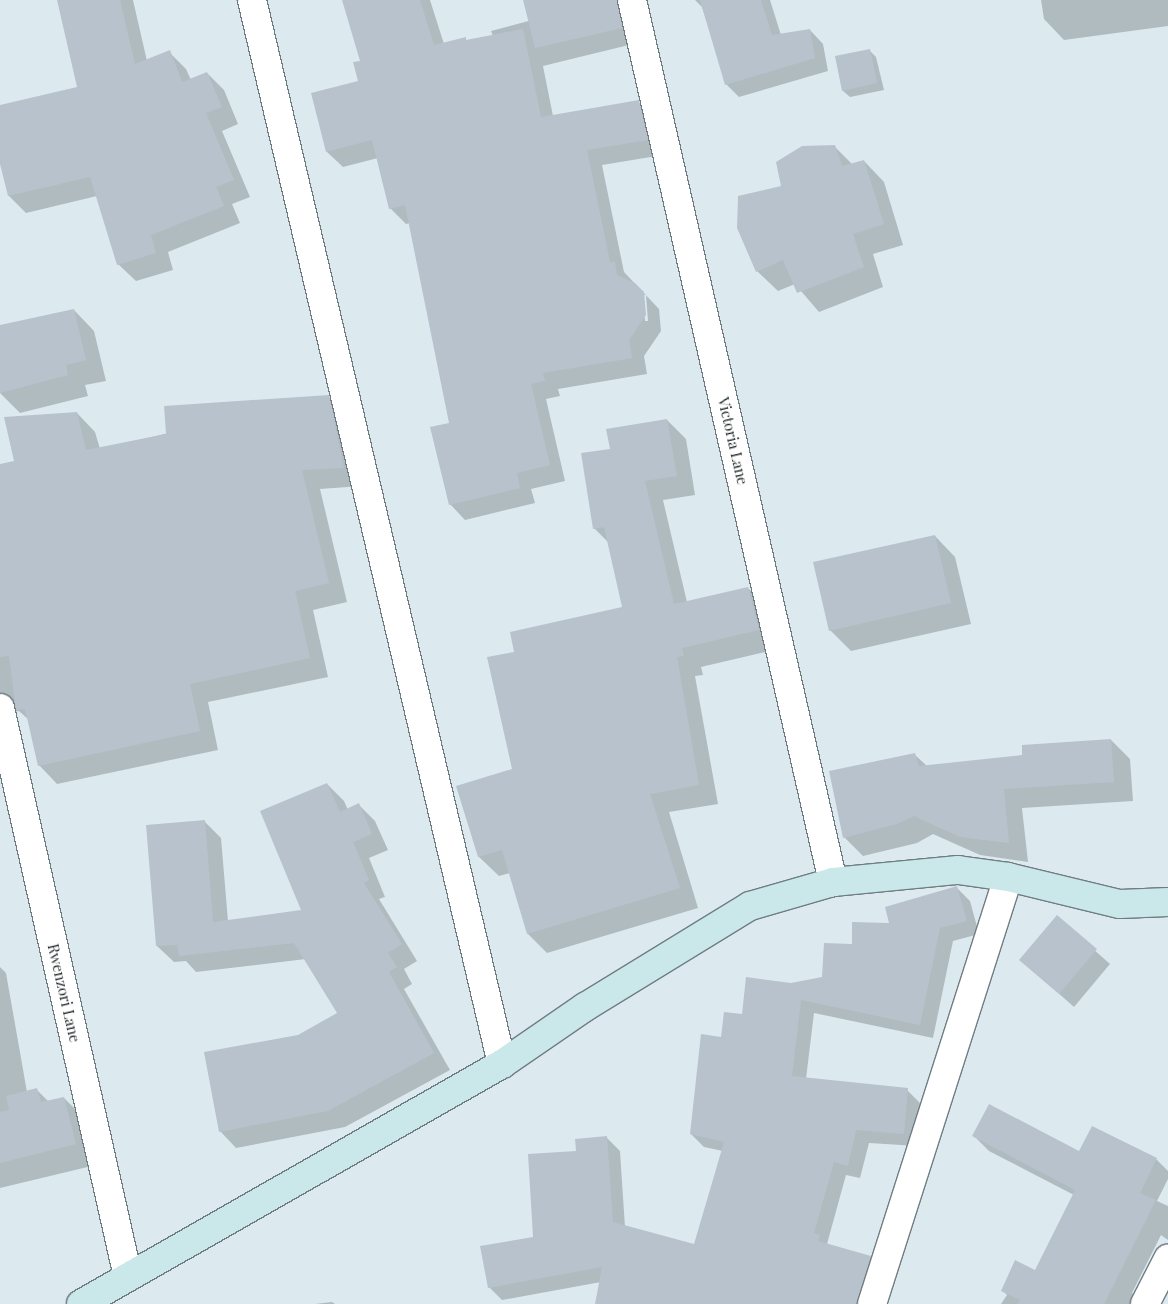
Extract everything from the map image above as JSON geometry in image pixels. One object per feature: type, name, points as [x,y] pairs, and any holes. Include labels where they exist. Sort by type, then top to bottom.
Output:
[{"type":"street","points":[[252,0],[502,1064]]},
{"type":"street","name":"Victoria Lane","points":[[632,0],[833,882]]},
{"type":"street","name":"Rwenzori Lane","points":[[0,708],[128,1277]]},
{"type":"street","points":[[81,1304],[502,1064],[585,1007],[750,906],[833,882],[958,870],[1008,878],[1120,904],[1168,902]]},
{"type":"street","points":[[872,1304],[1008,878]]},
{"type":"street","points":[[1145,1304],[1168,1259]]},
{"type":"building","points":[[57,0],[120,0],[135,64],[170,50],[182,82],[207,72],[222,107],[206,113],[234,180],[216,187],[224,206],[151,235],[156,253],[117,265],[90,177],[8,196],[0,164],[0,105],[77,87]]},
{"type":"building","points":[[342,0],[420,0],[434,45],[466,37],[466,40],[523,29],[541,117],[639,100],[648,140],[587,150],[610,262],[615,262],[617,275],[635,283],[644,292],[646,315],[629,340],[632,358],[543,373],[545,381],[531,384],[550,465],[517,473],[520,488],[449,505],[430,427],[449,423],[405,205],[389,209],[372,140],[326,152],[311,93],[358,81],[353,62],[360,61]]},
{"type":"building","points":[[523,0],[617,0],[622,28],[535,48]]},
{"type":"building","points":[[700,0],[761,0],[772,35],[810,29],[815,58],[725,85]]},
{"type":"building","points":[[870,49],[877,83],[842,91],[835,56]]},
{"type":"building","points":[[835,145],[842,166],[864,160],[884,224],[853,234],[864,267],[797,293],[783,260],[756,272],[737,228],[738,196],[781,186],[776,162],[802,146]]},
{"type":"building","points":[[74,309],[86,360],[66,365],[68,375],[0,393],[0,325]]},
{"type":"building","points":[[329,395],[344,468],[302,470],[329,583],[295,591],[310,658],[190,684],[200,731],[38,766],[25,709],[16,710],[9,656],[0,657],[0,464],[14,461],[4,417],[77,412],[86,450],[166,434],[164,406]]},
{"type":"building","points":[[667,419],[677,476],[645,481],[674,604],[748,587],[759,630],[682,648],[684,656],[677,657],[699,785],[650,794],[680,888],[527,934],[502,850],[478,857],[456,786],[512,769],[487,657],[514,652],[510,632],[622,607],[604,527],[593,529],[581,453],[610,449],[606,429]]},
{"type":"building","points":[[935,535],[951,603],[829,631],[813,562]]},
{"type":"building","points":[[1111,739],[1114,782],[1004,789],[1009,843],[960,837],[914,816],[897,824],[843,838],[829,771],[915,753],[919,766],[1022,755],[1022,745]]},
{"type":"building","points":[[327,783],[340,812],[359,803],[372,834],[353,842],[369,880],[364,883],[402,944],[388,953],[397,967],[389,972],[434,1053],[328,1111],[219,1132],[204,1052],[298,1035],[337,1013],[294,943],[179,956],[177,945],[156,946],[146,825],[205,820],[213,922],[301,910],[260,811]]},
{"type":"building","points":[[957,886],[967,921],[940,928],[920,1025],[801,1000],[792,1076],[908,1088],[904,1134],[856,1130],[848,1166],[834,1162],[814,1233],[820,1235],[818,1241],[871,1256],[857,1304],[595,1304],[602,1267],[488,1288],[480,1246],[533,1237],[528,1154],[576,1151],[575,1139],[607,1136],[613,1222],[694,1244],[724,1142],[690,1134],[701,1034],[721,1037],[724,1012],[742,1014],[746,977],[791,983],[822,977],[824,943],[852,944],[852,922],[889,923],[885,907]]},
{"type":"building","points":[[1057,915],[1097,949],[1059,994],[1019,960]]},
{"type":"building","points":[[37,1088],[41,1102],[64,1097],[76,1144],[0,1163],[0,1112],[9,1110],[6,1096]]},
{"type":"building","points":[[989,1104],[1079,1151],[1092,1126],[1157,1158],[1140,1193],[1156,1200],[1104,1304],[1018,1304],[1020,1300],[1001,1291],[1015,1260],[1035,1270],[1075,1190],[972,1136]]}]
